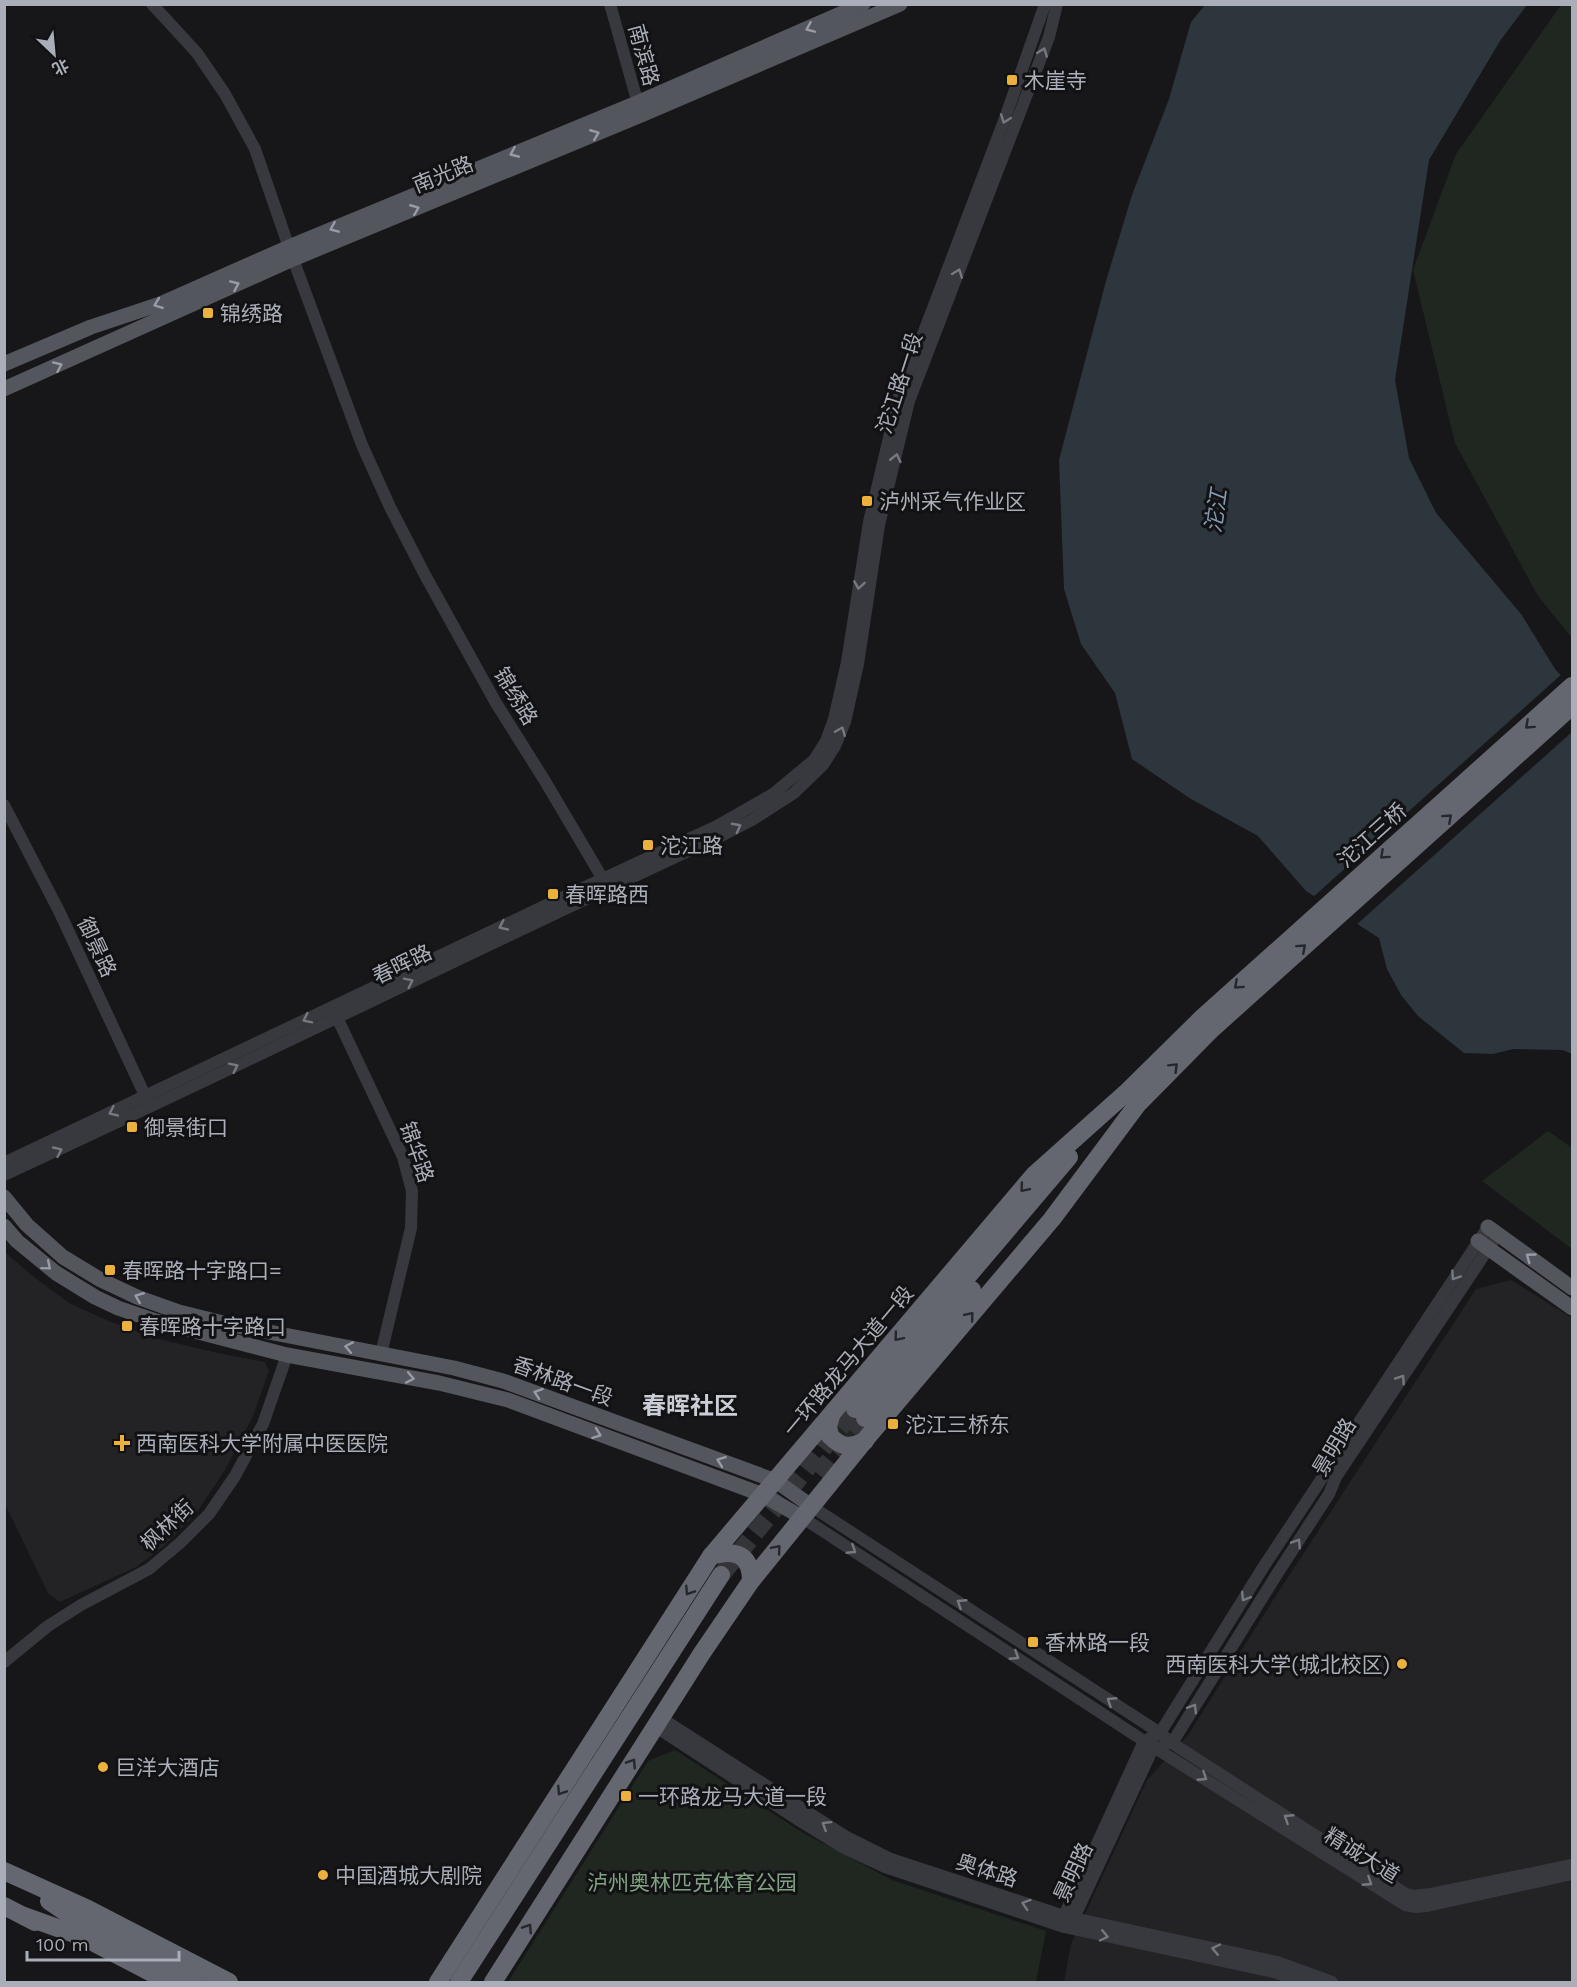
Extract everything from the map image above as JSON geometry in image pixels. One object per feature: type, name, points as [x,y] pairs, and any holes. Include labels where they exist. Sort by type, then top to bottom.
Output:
[{"type":"highway","name":"沱江三桥","points":[[1207,1023],[1572,686]]},
{"type":"highway","name":"沱江三桥","points":[[1207,1023],[1572,706]]},
{"type":"highway","name":"一环路龙马大道一段","points":[[438,1983],[711,1556],[1034,1175],[1132,1098],[1207,1023]]},
{"type":"highway","name":"一环路龙马大道一段","points":[[495,1981],[658,1722],[751,1581],[865,1440],[1052,1219],[1132,1098]]},
{"type":"highway","points":[[860,1413],[1063,1164],[1132,1098]]},
{"type":"highway","points":[[831,1416],[828,1426],[830,1436],[837,1443],[845,1447],[854,1446],[865,1440]]},
{"type":"highway","points":[[711,1556],[725,1552],[746,1559],[751,1569],[751,1581]]},
{"type":"highway","points":[[459,1983],[726,1577],[471,1983]]},
{"type":"highway","points":[[4,1872],[80,1922],[194,1981]]},
{"type":"highway","points":[[4,1872],[88,1909],[229,1983]]},
{"type":"highway","points":[[4,1906],[143,1983]]},
{"type":"highway","points":[[24,1916],[83,1937],[170,1983]]},
{"type":"highway","points":[[428,1983],[458,1953]]},
{"type":"main road","name":"南光路","points":[[639,109],[863,4]]},
{"type":"main road","name":"南光路","points":[[4,364],[91,327],[160,304],[291,253],[900,4]]},
{"type":"main road","name":"南光路","points":[[4,389],[291,253]]},
{"type":"main road","name":"香林路一段","points":[[4,1197],[27,1225],[63,1257],[101,1280],[137,1297],[179,1312],[227,1324],[454,1368],[503,1381],[776,1481],[807,1512]]},
{"type":"main road","name":"香林路一段","points":[[4,1226],[56,1273],[118,1308],[156,1321],[287,1355],[439,1383],[508,1400],[807,1512]]},
{"type":"main road","points":[[1493,1230],[1572,1288]]},
{"type":"main road","points":[[1483,1244],[1572,1308]]},
{"type":"street","name":"锦绣路","points":[[152,4],[197,53],[225,94],[255,149],[362,445],[390,507],[496,703],[606,883]]},
{"type":"street","name":"南滨路","points":[[610,4],[639,109]]},
{"type":"street","name":"沱江路一段","points":[[805,776],[826,741],[834,719],[847,662],[869,522],[898,400],[1000,132],[1045,4]]},
{"type":"street","name":"沱江路一段","points":[[805,776],[823,765],[835,747],[845,722],[858,664],[879,525],[909,401],[1049,37],[1057,4]]},
{"type":"street","name":"春晖路","points":[[4,1175],[332,1013],[606,883],[752,820],[794,793],[805,776]]},
{"type":"street","name":"御景路","points":[[4,805],[58,911],[149,1102]]},
{"type":"street","name":"锦华路","points":[[332,1013],[403,1157],[412,1191],[411,1228],[378,1353]]},
{"type":"street","name":"春晖路","points":[[4,1163],[149,1102]]},
{"type":"street","name":"景明路","points":[[1160,1733],[1264,1566],[1493,1230]]},
{"type":"street","name":"景明路","points":[[1172,1743],[1483,1244]]},
{"type":"street","name":"枫林街","points":[[4,1662],[48,1626],[81,1605],[149,1569],[180,1543],[208,1514],[235,1476],[263,1424],[287,1355]]},
{"type":"street","name":"香林路一段","points":[[807,1512],[1160,1733],[1172,1743]]},
{"type":"street","name":"香林路一段","points":[[807,1512],[1149,1743]]},
{"type":"street","name":"奥体路","points":[[658,1722],[800,1821],[885,1868],[1067,1921],[1274,1972],[1304,1983]]},
{"type":"street","points":[[1149,1743],[1160,1733]]},
{"type":"street","name":"景明路","points":[[1067,1921],[1149,1743]]},
{"type":"street","points":[[1149,1743],[1172,1743]]},
{"type":"street","name":"精诚大道","points":[[1149,1743],[1405,1905],[1427,1906],[1572,1874]]},
{"type":"street","name":"精诚大道","points":[[1172,1743],[1406,1894],[1414,1896],[1431,1894],[1572,1864]]},
{"type":"street","name":"奥体路","points":[[1067,1921],[1277,1962],[1332,1983]]},
{"type":"shaded area","name":"西南医科大学附属中医医院","points":[[5,1252],[69,1303],[106,1320],[159,1339],[265,1362],[269,1371],[253,1416],[225,1470],[195,1515],[163,1547],[136,1567],[60,1602],[48,1593],[5,1504]]},
{"type":"shaded area","name":"西南医科大学(城北校区)","points":[[1511,1280],[1572,1318],[1572,1982],[1064,1982],[1071,1944],[1147,1780],[1188,1735],[1476,1289]]},
{"type":"green space","points":[[1561,5],[1572,5],[1572,638],[1538,596],[1455,443],[1413,270],[1456,154]]},
{"type":"green space","points":[[1548,1131],[1572,1148],[1572,1249],[1482,1181]]},
{"type":"green space","points":[[849,1405],[867,1424],[853,1438],[842,1438],[836,1428],[838,1418]]},
{"type":"green space","name":"泸州奥林匹克体育公园","points":[[675,1750],[800,1831],[892,1880],[1046,1931],[1036,1982],[508,1982],[648,1761]]},
{"type":"water","name":"沱江","points":[[1205,5],[1527,5],[1500,41],[1429,160],[1395,380],[1409,458],[1436,513],[1521,614],[1555,669],[1572,688],[1572,1054],[1563,1050],[1513,1049],[1493,1054],[1464,1053],[1418,1016],[1401,995],[1387,969],[1379,938],[1306,891],[1258,836],[1191,799],[1132,759],[1115,693],[1081,644],[1064,589],[1059,460],[1106,281],[1132,195],[1169,99],[1191,22]]},
{"type":"pier","points":[[1563,673],[1572,683],[1572,732],[1355,926],[1312,898]]},
{"type":"tunnel","points":[[721,1575],[855,1409]]},
{"type":"tunnel","points":[[818,1474],[865,1418]]},
{"type":"place","name":"木崖寺","points":[[1012,80]]},
{"type":"place","name":"锦绣路","points":[[208,313]]},
{"type":"place","name":"泸州采气作业区","points":[[867,501]]},
{"type":"place","name":"沱江路","points":[[648,845]]},
{"type":"place","name":"春晖路西","points":[[553,894]]},
{"type":"place","name":"御景街口","points":[[132,1127]]},
{"type":"place","name":"春晖路十字路口=","points":[[110,1270]]},
{"type":"place","name":"春晖路十字路口","points":[[127,1326]]},
{"type":"place","name":"沱江三桥东","points":[[893,1424]]},
{"type":"place","name":"西南医科大学附属中医医院","points":[[122,1443]]},
{"type":"place","name":"香林路一段","points":[[1033,1642]]},
{"type":"place","name":"西南医科大学(城北校区)","points":[[1402,1664]]},
{"type":"place","name":"巨洋大酒店","points":[[103,1767]]},
{"type":"place","name":"一环路龙马大道一段","points":[[626,1796]]},
{"type":"place","name":"中国酒城大剧院","points":[[323,1875]]},
{"type":"district","name":"春晖社区","points":[[690,1406]]}]
